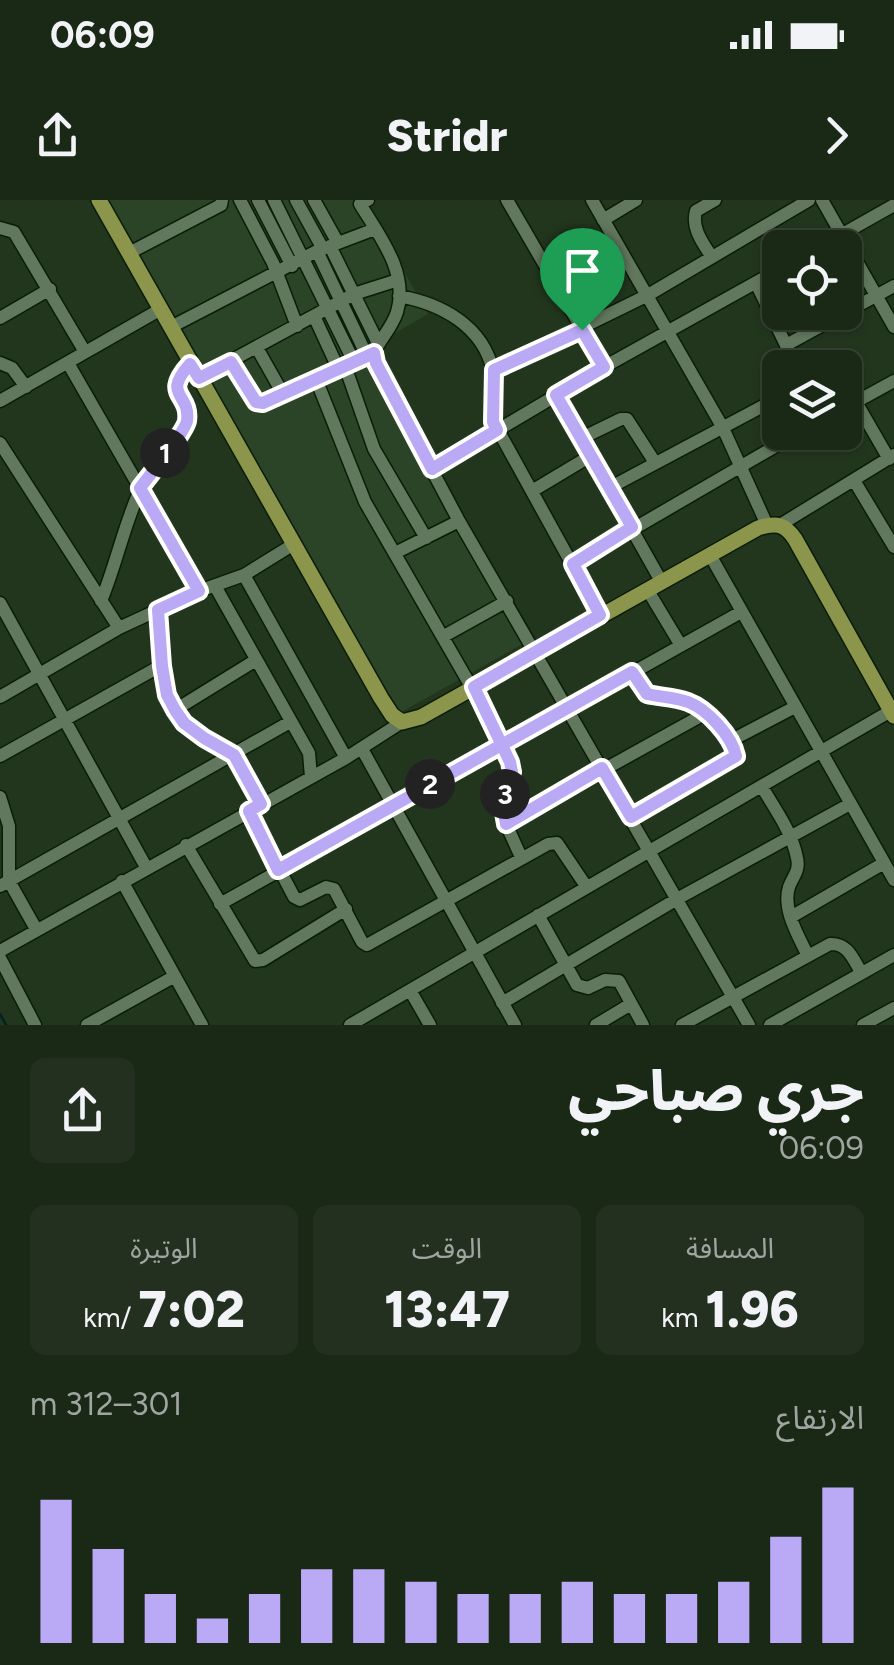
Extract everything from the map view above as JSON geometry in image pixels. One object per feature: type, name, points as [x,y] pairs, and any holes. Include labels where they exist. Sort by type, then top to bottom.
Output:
[{"type":"main road","points":[[99,200],[381,698],[402,722],[420,717],[654,585],[774,525],[795,539],[893,712]]},
{"type":"street","points":[[129,253],[222,200]]},
{"type":"street","points":[[240,200],[297,326]]},
{"type":"street","points":[[258,200],[297,262],[334,305],[359,358]]},
{"type":"street","points":[[274,200],[297,262]]},
{"type":"street","points":[[296,200],[354,294],[359,358],[374,449],[426,538]]},
{"type":"street","points":[[314,200],[327,247],[334,305]]},
{"type":"street","points":[[507,200],[604,367]]},
{"type":"street","points":[[592,200],[774,525],[855,482],[891,457],[862,420]]},
{"type":"street","points":[[603,220],[636,200]]},
{"type":"street","points":[[711,256],[694,218],[713,200]]},
{"type":"street","points":[[494,370],[648,295],[810,200]]},
{"type":"street","points":[[822,200],[837,230]]},
{"type":"street","points":[[231,362],[256,402],[263,403],[359,358],[392,322],[400,296],[398,280],[388,249],[361,201]]},
{"type":"street","points":[[850,230],[894,205]]},
{"type":"street","points":[[0,228],[14,232],[85,352]]},
{"type":"street","points":[[172,327],[327,247],[375,229]]},
{"type":"street","points":[[862,273],[894,327]]},
{"type":"street","points":[[432,469],[762,279]]},
{"type":"street","points":[[102,601],[140,488],[186,426],[186,412],[175,385],[177,378],[231,362],[354,294],[398,280]]},
{"type":"street","points":[[756,282],[790,350]]},
{"type":"street","points":[[788,344],[894,286]]},
{"type":"street","points":[[0,318],[50,289]]},
{"type":"street","points":[[400,296],[438,307],[463,322],[490,355],[494,370],[493,422],[600,615]]},
{"type":"street","points":[[0,401],[161,309]]},
{"type":"street","points":[[314,316],[359,358],[376,363],[459,520],[748,1025]]},
{"type":"street","points":[[258,348],[283,394]]},
{"type":"street","points":[[68,363],[199,591]]},
{"type":"street","points":[[0,364],[12,368],[26,387]]},
{"type":"street","points":[[316,378],[352,474],[504,742],[512,772],[502,801],[506,824],[522,857]]},
{"type":"street","points":[[862,398],[894,381]]},
{"type":"street","points":[[556,395],[632,527],[680,644]]},
{"type":"street","points":[[610,487],[762,407]]},
{"type":"street","points":[[582,438],[621,419],[627,420],[654,461]]},
{"type":"street","points":[[1,447],[119,628]]},
{"type":"street","points":[[573,564],[768,450]]},
{"type":"street","points":[[532,491],[592,455]]},
{"type":"street","points":[[855,482],[889,528],[894,547]]},
{"type":"street","points":[[397,552],[459,520]]},
{"type":"street","points":[[0,697],[119,628],[244,575],[294,544]]},
{"type":"street","points":[[710,555],[894,880]]},
{"type":"street","points":[[244,575],[346,758]]},
{"type":"street","points":[[214,586],[309,753],[311,777]]},
{"type":"street","points":[[444,636],[506,601]]},
{"type":"street","points":[[0,604],[6,628],[40,676],[146,867]]},
{"type":"street","points":[[158,610],[162,666],[167,695],[175,710],[184,723],[234,755],[278,870],[294,897],[306,898],[330,886],[362,942],[368,944],[446,903],[548,844],[558,843],[586,886]]},
{"type":"street","points":[[220,904],[740,612]]},
{"type":"street","points":[[175,710],[256,660]]},
{"type":"street","points":[[0,756],[162,666]]},
{"type":"street","points":[[631,817],[732,762],[736,750],[706,713],[688,702],[647,694],[632,672]]},
{"type":"street","points":[[730,741],[795,707]]},
{"type":"street","points":[[350,1025],[893,712]]},
{"type":"street","points":[[506,824],[706,713]]},
{"type":"street","points":[[4,884],[290,722]]},
{"type":"street","points":[[0,951],[362,749],[402,722]]},
{"type":"street","points":[[362,749],[515,1025]]},
{"type":"street","points":[[762,787],[790,836],[798,860],[798,872],[788,888],[791,917],[807,954]]},
{"type":"street","points":[[1,803],[10,826],[4,884],[36,929]]},
{"type":"street","points":[[502,1003],[850,804]]},
{"type":"street","points":[[186,845],[251,958],[258,961],[346,909]]},
{"type":"street","points":[[791,917],[884,862]]},
{"type":"street","points":[[122,880],[202,1025]]},
{"type":"street","points":[[538,915],[581,988],[613,978],[619,981],[643,1025]]},
{"type":"street","points":[[682,1025],[807,954],[839,944],[861,972]]},
{"type":"street","points":[[770,1025],[894,954]]},
{"type":"street","points":[[0,958],[35,1025]]},
{"type":"street","points":[[87,1025],[175,976]]},
{"type":"street","points":[[411,992],[430,1025]]},
{"type":"street","points":[[596,1025],[631,1004]]},
{"type":"street","points":[[863,1025],[894,1008]]},
{"type":"shaded area","points":[[106,200],[364,200],[428,314],[364,351],[526,642],[396,715]]},
{"type":"waterway","points":[[0,1014],[6,1025]]},
{"type":"route","points":[[582,330],[494,370],[493,422],[497,430],[432,469],[374,353],[260,404],[231,362],[199,378],[190,364],[177,378],[175,385],[186,412],[186,426],[140,488],[199,591],[158,610],[167,695],[184,723],[234,755],[261,804],[249,811],[278,870],[504,742],[632,672],[647,694],[688,702],[706,713],[730,741],[736,756],[732,762],[631,817],[602,768],[506,824],[502,801],[512,772],[510,762],[504,742],[474,687],[600,615],[573,564],[632,527],[556,395],[604,367],[582,330]]}]
